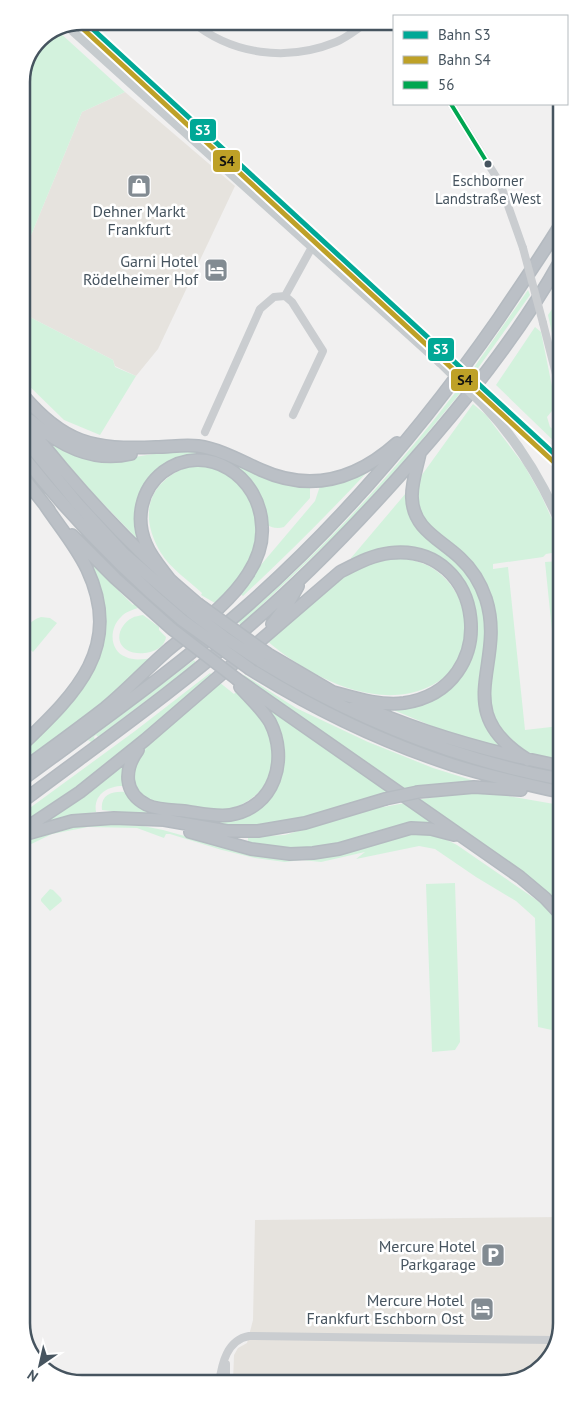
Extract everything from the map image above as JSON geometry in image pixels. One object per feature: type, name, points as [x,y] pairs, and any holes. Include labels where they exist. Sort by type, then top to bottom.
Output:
[{"type":"highway","points":[[30,774],[163,674],[248,605],[321,535],[398,452],[473,354],[553,237]]},
{"type":"highway","points":[[30,795],[199,668],[304,576],[374,506],[466,399],[528,313],[553,273]]},
{"type":"highway","points":[[30,402],[62,432],[80,441],[111,448],[198,446],[216,450],[282,478],[300,481],[328,480],[355,472],[377,460],[426,416]]},
{"type":"highway","points":[[30,421],[39,429],[58,441],[87,454],[117,456],[157,447]]},
{"type":"highway","points":[[30,428],[92,504],[116,530],[171,582]]},
{"type":"highway","points":[[30,446],[77,503],[114,542],[250,670],[322,711],[398,745],[480,773],[553,791]]},
{"type":"highway","points":[[421,452],[412,488],[415,514],[423,527],[466,563],[483,591],[490,614],[491,630],[484,685],[486,713],[491,726],[499,737],[510,748],[528,760]]},
{"type":"highway","points":[[30,764],[123,692],[169,649],[220,606],[249,573],[257,556],[261,540],[260,511],[255,498],[246,484],[234,472],[223,465],[203,460],[182,462],[169,468],[159,476],[146,494],[141,510],[142,531],[149,550],[190,612]]},
{"type":"highway","points":[[30,466],[65,508],[107,553],[146,590],[190,612],[335,704],[412,738],[492,764],[553,777]]},
{"type":"highway","points":[[30,486],[97,561],[172,629],[237,681],[461,836],[528,884],[553,905]]},
{"type":"highway","points":[[30,737],[57,712],[81,682],[93,657],[98,632],[98,601],[86,568],[45,505]]},
{"type":"highway","points":[[30,825],[80,792],[145,740],[340,572],[368,559],[390,553],[413,554],[435,563],[455,580],[465,597],[472,626],[466,655],[459,668],[449,680],[428,695],[404,702],[374,702],[333,692]]},
{"type":"highway","points":[[262,638],[289,602],[304,576]]},
{"type":"highway","points":[[264,658],[380,714],[430,733],[476,747],[553,765]]},
{"type":"highway","points":[[145,740],[132,757],[128,767],[128,776],[132,792],[147,805],[156,808],[214,815],[236,813],[250,808],[271,787],[278,768],[279,752],[269,721],[237,681]]},
{"type":"highway","points":[[30,832],[61,824],[114,818],[149,821],[164,820],[227,831],[258,831],[305,823],[385,799],[418,792],[474,786],[553,792]]},
{"type":"highway","points":[[149,821],[251,849],[276,853],[313,853],[339,849],[411,828],[431,829],[461,836]]},
{"type":"main road","points":[[73,31],[440,362],[484,405],[507,430],[526,458],[553,508]]},
{"type":"street","points":[[203,30],[223,42],[264,53],[312,50],[338,41],[355,30]]},
{"type":"street","points":[[452,105],[500,183],[523,248],[553,362]]},
{"type":"street","points":[[285,296],[312,247]]},
{"type":"street","points":[[205,432],[260,309],[274,297],[285,296],[292,302],[323,351],[293,414]]},
{"type":"street","points":[[221,1375],[231,1345],[243,1337],[249,1336],[550,1340]]},
{"type":"street","points":[[226,1357],[226,1375]]},
{"type":"shaded area","points":[[125,92],[235,186],[158,349],[136,376],[115,366],[113,360],[30,317],[30,238],[82,112]]},
{"type":"shaded area","points":[[553,1217],[553,1330],[550,1340],[538,1360],[524,1370],[508,1375],[233,1375],[234,1355],[238,1348],[247,1343],[253,1320],[255,1220]]},
{"type":"green space","points":[[62,34],[125,92],[82,112],[30,238],[31,72],[34,62],[45,45]]},
{"type":"green space","points":[[528,290],[530,295],[476,371],[473,369]]},
{"type":"green space","points":[[553,308],[553,338],[548,315]]},
{"type":"green space","points":[[30,317],[113,360],[115,367],[136,376],[100,435],[64,420],[30,387]]},
{"type":"green space","points":[[535,327],[541,332],[553,391],[553,410],[547,417],[550,427],[553,429],[553,440],[496,385]]},
{"type":"green space","points":[[458,389],[461,392],[411,453],[347,524],[241,625],[238,622],[298,569],[354,512],[408,452]]},
{"type":"green space","points":[[489,397],[553,456],[553,462],[527,437],[508,423],[487,399]]},
{"type":"green space","points":[[473,404],[486,415],[524,465],[541,495],[553,522],[553,553],[546,554],[543,557],[493,564],[493,569],[508,567],[525,730],[553,727],[553,760],[536,756],[515,746],[496,726],[488,699],[495,622],[491,600],[424,525],[416,504],[419,479]]},
{"type":"green space","points":[[52,442],[135,457],[177,450],[207,452],[310,485],[310,498],[284,527],[270,526],[266,524],[256,491],[197,456],[145,489],[144,546],[93,493],[50,444]]},
{"type":"green space","points":[[192,465],[208,465],[234,477],[245,490],[254,507],[257,527],[255,547],[249,563],[240,577],[215,603],[201,595],[202,593],[165,559],[154,538],[150,524],[151,500],[157,489],[177,471]]},
{"type":"green space","points":[[370,469],[308,534],[243,596],[238,592],[315,501],[320,486]]},
{"type":"green space","points":[[406,493],[409,505],[476,584],[487,620],[481,682],[502,745],[500,747],[444,731],[379,704],[441,693],[475,633],[473,606],[427,554],[351,560]]},
{"type":"green space","points":[[84,556],[138,608],[124,614],[114,627],[113,639],[116,650],[120,654],[132,659],[153,658],[127,684],[30,761],[30,742],[66,707],[101,637]]},
{"type":"green space","points":[[396,558],[414,561],[432,568],[444,577],[460,600],[464,614],[464,641],[460,655],[453,668],[437,682],[426,688],[405,694],[384,695],[362,692],[320,676],[282,653],[266,640],[310,601],[342,578],[377,562]]},
{"type":"green space","points":[[553,561],[553,640],[545,562]]},
{"type":"green space","points":[[143,615],[159,627],[159,630],[166,637],[161,647],[156,650],[144,653],[132,652],[123,647],[120,642],[121,629],[124,624],[134,617]]},
{"type":"green space","points":[[41,617],[50,618],[57,623],[33,652],[30,648],[30,624],[35,619]]},
{"type":"green space","points":[[194,660],[196,663],[98,737],[96,735],[94,737],[95,740],[91,742],[88,740]]},
{"type":"green space","points":[[210,673],[213,676],[75,792],[30,821],[30,808]]},
{"type":"green space","points":[[244,675],[296,708],[368,742],[433,768],[481,783],[400,790],[241,678]]},
{"type":"green space","points":[[219,682],[234,694],[236,692],[243,699],[257,714],[267,730],[273,749],[273,759],[267,780],[254,797],[245,803],[224,810],[200,810],[164,805],[145,799],[141,796],[133,782],[131,771],[137,758],[157,735]]},
{"type":"green space","points":[[259,702],[389,792],[290,823],[236,828],[102,810],[105,797],[111,793],[120,792],[125,792],[204,820],[254,809],[282,760]]},
{"type":"green space","points":[[124,765],[125,786],[113,787],[103,792],[97,800],[96,812],[70,816],[43,824],[78,800]]},
{"type":"green space","points":[[464,793],[503,795],[553,804],[553,902],[415,800]]},
{"type":"green space","points":[[405,803],[439,828],[320,848],[248,843],[248,837],[285,835],[383,805],[384,807]]},
{"type":"green space","points":[[102,824],[143,826],[249,854],[280,858],[416,833],[441,837],[457,845],[541,903],[553,914],[553,1030],[538,1027],[535,918],[516,901],[435,849],[419,846],[356,859],[365,852],[321,862],[302,860],[285,862],[255,858],[222,850],[170,834],[166,834],[164,838],[137,828],[88,827],[52,834],[30,845],[30,838],[70,826]]},
{"type":"green space","points":[[455,883],[460,1042],[455,1050],[432,1052],[426,884]]},
{"type":"green space","points":[[50,889],[62,901],[50,911],[41,899]]},
{"type":"rail line","name":"S4","points":[[84,30],[553,461]]},
{"type":"rail line","name":"S3","points":[[94,30],[553,453]]},
{"type":"transit line","name":"56","points":[[452,105],[488,164]]},
{"type":"place","name":"Eschborner Landstraße West","points":[[488,164]]},
{"type":"place","name":"Dehner Markt Frankfurt","points":[[139,186]]},
{"type":"place","name":"Garni Hotel Rödelheimer Hof","points":[[216,270]]},
{"type":"place","name":"Mercure Hotel Parkgarage","points":[[493,1255]]},
{"type":"place","name":"Mercure Hotel Frankfurt Eschborn Ost","points":[[482,1309]]}]
